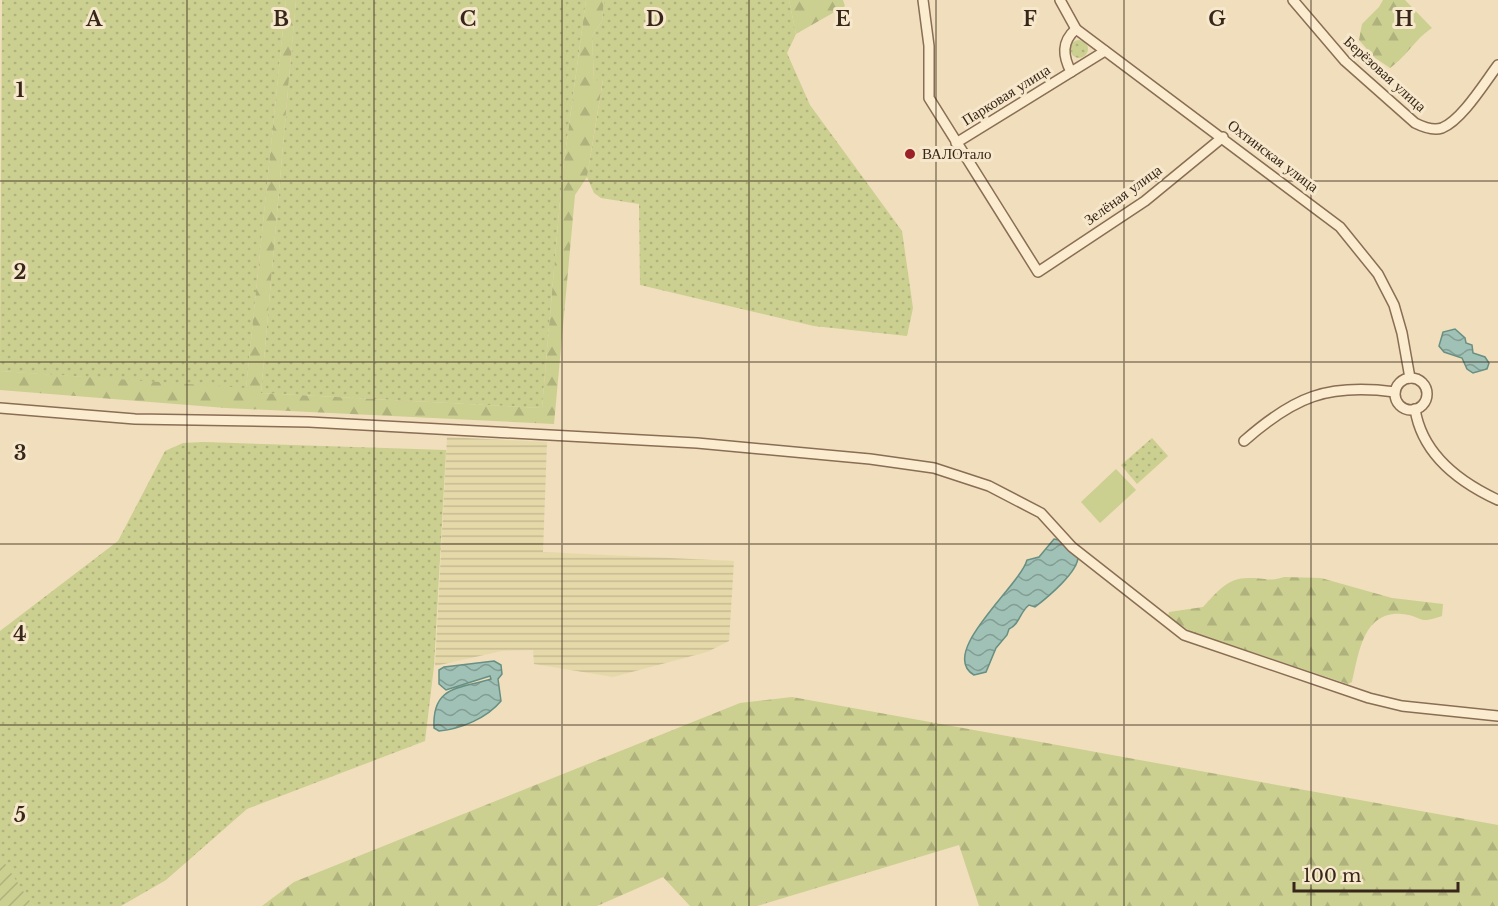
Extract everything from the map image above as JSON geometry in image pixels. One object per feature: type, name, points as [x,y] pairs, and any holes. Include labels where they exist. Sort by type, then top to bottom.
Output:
[{"type":"street","points":[[923,0],[930,46],[929,98],[956,143]]},
{"type":"street","name":"Охтинская улица","points":[[1060,0],[1076,29],[1340,227],[1362,251],[1378,274],[1394,305],[1402,333],[1410,378],[1420,381],[1427,395],[1424,403],[1415,409]]},
{"type":"street","name":"Берёзовая улица","points":[[1293,0],[1345,61],[1406,115],[1427,128],[1441,128],[1463,110],[1498,65]]},
{"type":"street","name":"Парковая улица","points":[[1071,72],[1064,54],[1064,45],[1076,29]]},
{"type":"street","name":"Парковая улица","points":[[956,143],[1105,51]]},
{"type":"street","name":"Зелёная улица","points":[[956,143],[1038,272],[1144,201],[1223,138]]},
{"type":"street","points":[[1410,378],[1398,384],[1395,392],[1401,407],[1415,409],[1422,435],[1435,455],[1466,484],[1498,500]]},
{"type":"street","points":[[1244,441],[1289,405],[1317,394],[1345,389],[1395,392]]},
{"type":"street","points":[[0,408],[135,419],[309,422],[697,443],[870,459],[934,468],[989,486],[1041,513],[1072,547],[1184,635],[1369,698],[1402,706],[1498,716]]},
{"type":"shaded area","points":[[447,437],[547,442],[543,552],[734,561],[729,641],[707,652],[613,677],[534,664],[533,650],[502,651],[435,666]]},
{"type":"green space","points":[[2,0],[286,0],[246,389],[0,371]]},
{"type":"green space","points":[[286,0],[296,0],[261,393],[542,408],[562,177],[586,0],[604,0],[602,21],[592,36],[594,81],[603,79],[587,177],[575,195],[554,424],[226,408],[0,390],[0,371],[246,388]]},
{"type":"green space","points":[[296,0],[586,0],[562,177],[542,408],[261,393]]},
{"type":"green space","points":[[604,0],[789,0],[796,34],[787,53],[810,105],[902,231],[913,308],[907,336],[814,326],[640,285],[639,204],[601,198],[594,193],[587,177],[603,80],[594,81],[592,36],[602,21]]},
{"type":"green space","points":[[789,0],[843,0],[845,6],[796,34]]},
{"type":"green space","points":[[1383,0],[1405,0],[1432,28],[1390,68],[1374,57],[1359,40],[1362,24]]},
{"type":"green space","points":[[1079,40],[1085,43],[1088,49],[1085,55],[1079,58],[1073,55],[1070,49],[1073,43]]},
{"type":"green space","points":[[1152,438],[1168,456],[1137,484],[1121,465]]},
{"type":"green space","points":[[183,443],[446,450],[434,666],[425,741],[247,809],[166,880],[121,906],[33,906],[0,859],[0,631],[118,541],[165,451]]},
{"type":"green space","points":[[1116,469],[1136,490],[1100,523],[1081,502]]},
{"type":"green space","points":[[1284,577],[1321,578],[1392,598],[1443,604],[1442,616],[1424,620],[1402,614],[1379,619],[1365,636],[1352,682],[1348,684],[1193,633],[1168,617],[1169,612],[1203,607],[1224,586],[1236,580],[1251,578],[1270,580]]},
{"type":"green space","points":[[792,697],[1498,825],[1498,906],[979,906],[959,845],[757,906],[690,906],[663,877],[597,906],[262,906],[294,882],[740,703]]},
{"type":"green space","points":[[0,859],[4,862],[33,906],[0,906]]},
{"type":"water","points":[[1455,329],[1465,338],[1466,343],[1472,345],[1473,353],[1485,357],[1489,363],[1487,369],[1473,373],[1467,369],[1462,358],[1444,352],[1439,346],[1443,332]]},
{"type":"water","points":[[1054,539],[1059,540],[1078,557],[1073,570],[1041,603],[1035,607],[1029,605],[1026,608],[996,648],[986,672],[974,675],[965,665],[966,651],[973,636],[1021,572],[1027,560],[1039,557]]},
{"type":"water","points":[[494,661],[501,665],[502,674],[498,679],[501,701],[488,713],[465,725],[439,731],[434,728],[437,704],[442,697],[449,691],[491,679],[490,676],[446,690],[439,684],[439,670],[444,667]]},
{"type":"place","name":"ВАЛОтало","points":[[910,154]]}]
